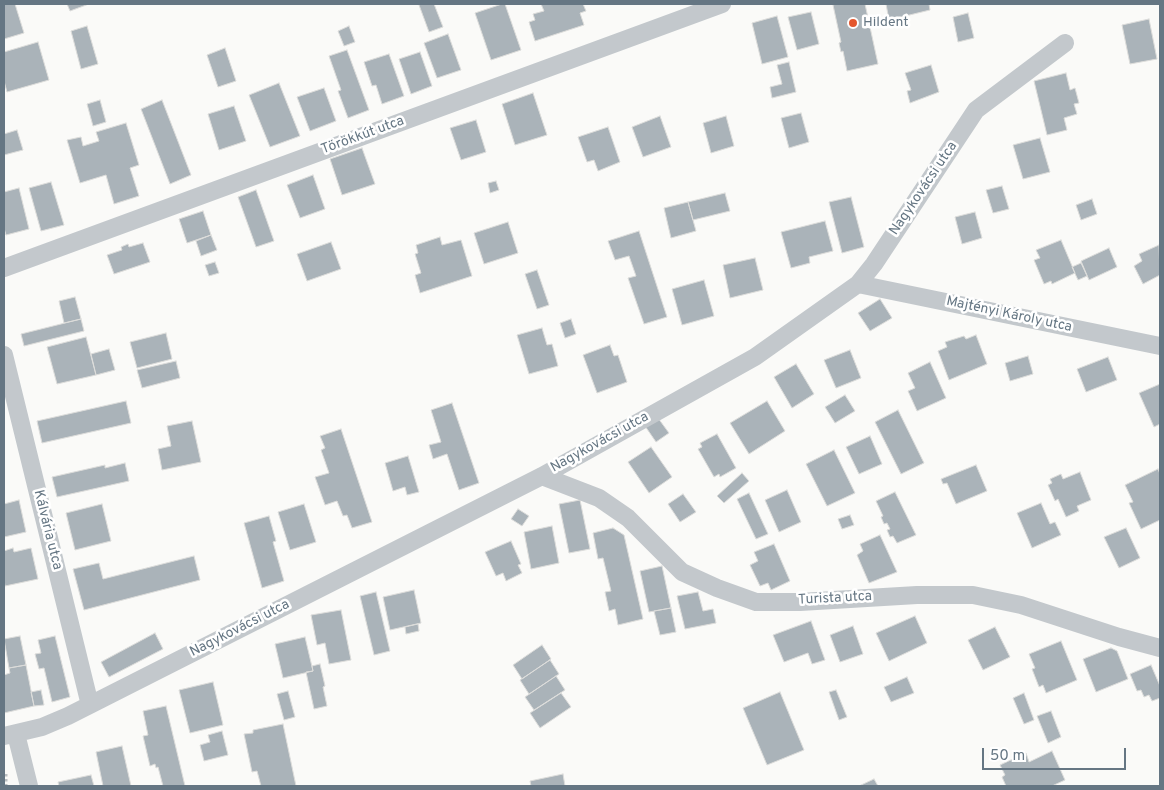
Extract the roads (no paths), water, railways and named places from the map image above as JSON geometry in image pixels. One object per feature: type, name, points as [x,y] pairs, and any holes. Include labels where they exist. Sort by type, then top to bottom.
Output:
[{"type":"street","name":"Törökkút utca","points":[[4,268],[711,6]]},
{"type":"street","name":"Nagykovácsi utca","points":[[10,735],[42,727],[90,705],[542,476],[755,357],[858,284],[874,264],[976,110],[1065,44]]},
{"type":"street","name":"Majtényi Károly utca","points":[[858,284],[1160,346]]},
{"type":"street","name":"Kálvária utca","points":[[4,355],[90,705]]},
{"type":"street","name":"Turista utca","points":[[542,476],[600,498],[628,518],[682,572],[717,588],[756,602],[800,602],[917,595],[974,596],[1020,604],[1119,637],[1160,648]]},
{"type":"street","points":[[10,735],[29,786]]},
{"type":"place","name":"Hildent","points":[[853,23]]}]
